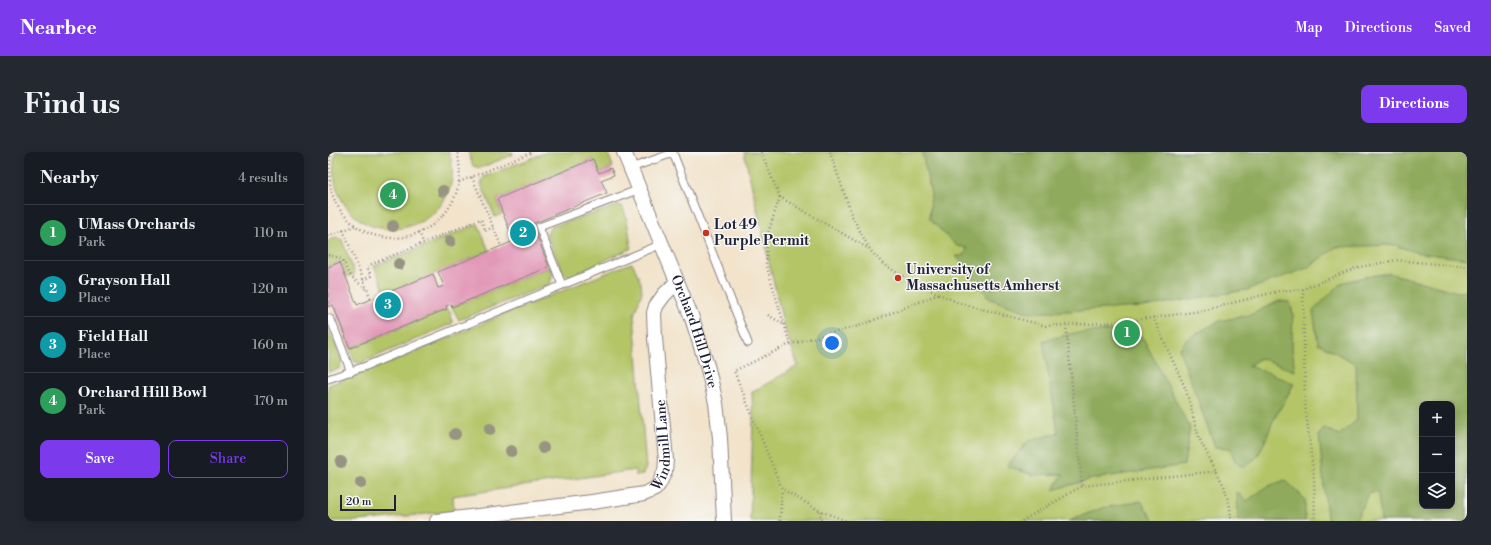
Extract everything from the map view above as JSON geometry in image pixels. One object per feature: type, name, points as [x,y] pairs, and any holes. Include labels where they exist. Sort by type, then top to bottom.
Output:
[{"type":"street","name":"Orchard Hill Drive","points":[[624,152],[692,318],[708,369],[716,402],[720,438],[724,521]]},
{"type":"street","name":"Windmill Lane","points":[[437,521],[592,502],[644,494],[655,489],[663,478],[666,460],[654,313],[656,306],[677,282]]},
{"type":"lane","points":[[631,168],[673,153],[748,343]]},
{"type":"lane","points":[[562,285],[539,227],[640,189]]},
{"type":"lane","points":[[328,379],[351,372],[662,244]]},
{"type":"lane","points":[[328,318],[331,320],[351,372]]},
{"type":"path","points":[[331,152],[328,162],[328,180],[333,198],[342,213],[355,226],[373,235],[392,238],[412,236],[430,228],[444,215],[455,198],[459,182],[460,162],[457,152]]},
{"type":"path","points":[[459,182],[533,152]]},
{"type":"path","points":[[761,152],[780,196],[870,250]]},
{"type":"path","points":[[830,152],[852,216],[870,250],[883,264],[909,280],[959,304],[1046,326],[1121,322],[1201,311],[1279,291],[1303,289],[1355,268],[1396,260],[1467,267]]},
{"type":"path","points":[[472,177],[500,246]]},
{"type":"path","points":[[780,196],[767,236],[766,264],[790,344]]},
{"type":"path","points":[[363,280],[371,276],[367,266],[423,242],[481,219],[486,231],[493,227]]},
{"type":"path","points":[[328,236],[355,226]]},
{"type":"path","points":[[344,230],[371,299]]},
{"type":"path","points":[[419,232],[423,242]]},
{"type":"path","points":[[328,255],[339,257],[346,264],[351,275],[367,289]]},
{"type":"path","points":[[1303,289],[1304,404],[1314,478],[1315,521]]},
{"type":"path","points":[[780,521],[782,489],[734,371],[790,344],[859,326],[939,294]]},
{"type":"path","points":[[768,315],[783,323],[790,344]]},
{"type":"path","points":[[1153,317],[1186,390],[1199,438],[1224,486],[1230,507],[1231,521]]},
{"type":"path","points":[[1066,325],[1082,486]]},
{"type":"path","points":[[1022,521],[1082,486],[1217,471]]},
{"type":"path","points":[[782,489],[820,511],[847,521]]},
{"type":"path","points":[[820,511],[821,521]]},
{"type":"green space","points":[[336,152],[449,152],[452,177],[446,198],[432,214],[414,225],[393,229],[372,226],[353,214],[339,194],[335,184],[334,173]]},
{"type":"green space","points":[[468,152],[513,152],[512,155],[480,168],[473,166]]},
{"type":"green space","points":[[547,152],[604,152],[609,156],[613,167],[599,173],[593,159],[497,199],[502,214],[495,217],[481,184],[484,177]]},
{"type":"green space","name":"University of Massachusetts Amherst","points":[[744,152],[1467,152],[1467,521],[750,521],[753,418],[752,392],[798,366],[783,323]]},
{"type":"green space","points":[[922,152],[1467,152],[1467,259],[1414,252],[1395,245],[1336,247],[1307,268],[1247,290],[1143,307],[1030,313],[990,299],[956,256],[964,256],[967,248],[957,246],[929,219],[931,195]]},
{"type":"green space","points":[[620,205],[625,213],[629,231],[630,249],[573,275],[569,276],[564,274],[547,237],[547,233],[551,227]]},
{"type":"green space","points":[[478,224],[489,251],[386,294],[374,266]]},
{"type":"green space","points":[[336,237],[342,240],[355,274],[346,277],[340,262],[328,267],[328,241]]},
{"type":"green space","points":[[631,263],[633,264],[641,283],[642,292],[634,315],[646,468],[642,475],[636,476],[635,470],[453,496],[454,511],[358,521],[328,521],[328,385],[372,370]]},
{"type":"green space","points":[[549,267],[552,276],[550,284],[459,320],[452,307]]},
{"type":"green space","points":[[1389,273],[1458,292],[1467,291],[1467,521],[1381,521],[1378,493],[1370,493],[1355,521],[1331,521],[1327,519],[1319,435],[1324,428],[1339,435],[1357,420],[1356,364],[1318,343],[1313,311],[1341,283]]},
{"type":"green space","points":[[1279,301],[1290,302],[1293,314],[1292,348],[1295,371],[1260,358],[1248,366],[1270,373],[1294,384],[1273,421],[1257,457],[1243,468],[1235,461],[1230,448],[1215,447],[1179,349],[1187,339],[1219,321],[1250,315]]},
{"type":"green space","points":[[447,309],[450,312],[453,323],[361,363],[355,362],[338,318],[338,316],[351,348]]},
{"type":"green space","points":[[328,328],[342,362],[339,369],[328,372]]},
{"type":"green space","points":[[1123,330],[1142,336],[1190,428],[1184,465],[1092,479],[1053,490],[1063,474],[1033,475],[1007,466],[1028,441],[1058,433],[1043,341],[1074,333]]},
{"type":"green space","points":[[1285,480],[1305,499],[1305,521],[1238,521],[1237,492],[1247,501],[1266,487]]},
{"type":"green space","points":[[1141,501],[1154,521],[1069,521],[1102,508]]},
{"type":"building","points":[[593,159],[599,173],[611,168],[614,175],[601,180],[607,193],[532,224],[549,267],[452,307],[451,304],[446,306],[447,309],[350,348],[333,305],[328,307],[328,267],[340,262],[357,305],[433,274],[438,288],[444,286],[438,272],[514,241],[497,199]]},
{"type":"place","name":"Orchard Hill Bowl","points":[[393,195]]},
{"type":"place","name":"Grayson Hall","points":[[523,233]]},
{"type":"place","name":"Lot 49 Purple Permit","points":[[706,233]]},
{"type":"place","name":"University of Massachusetts Amherst","points":[[898,278]]},
{"type":"place","name":"Field Hall","points":[[388,305]]},
{"type":"place","name":"UMass Orchards","points":[[1127,333]]}]
